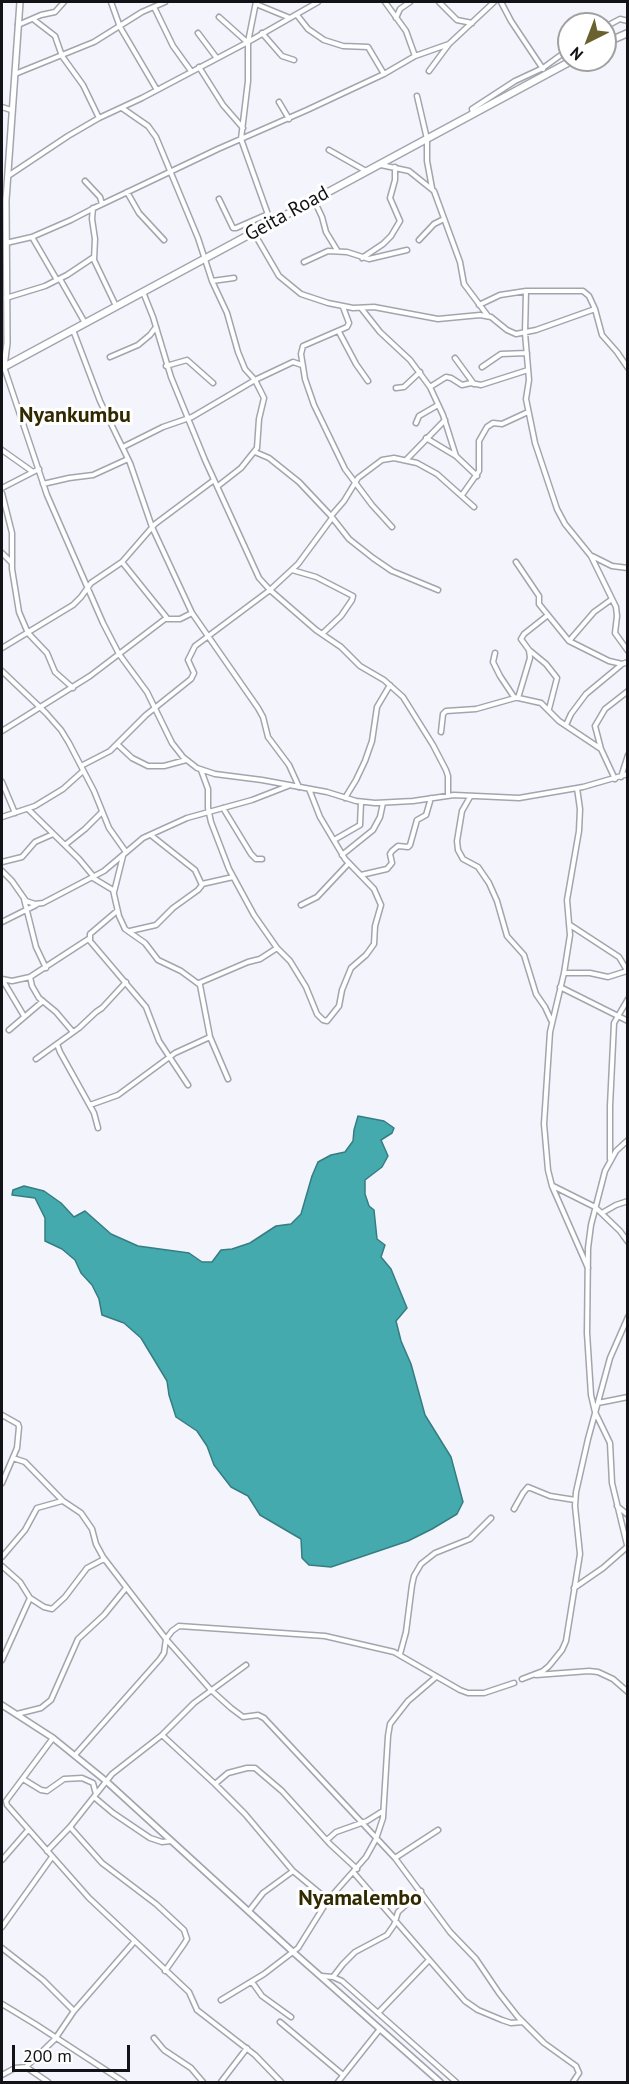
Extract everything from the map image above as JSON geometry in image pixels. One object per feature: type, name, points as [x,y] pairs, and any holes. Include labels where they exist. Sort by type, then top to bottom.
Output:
[{"type":"highway","name":"Geita Road","points":[[3,368],[557,69]]},
{"type":"main road","points":[[3,368],[5,298],[3,253],[6,243],[11,110],[20,2]]},
{"type":"street","points":[[18,26],[41,15],[55,12],[64,2]]},
{"type":"street","points":[[111,2],[120,27],[157,90]]},
{"type":"street","points":[[14,75],[94,42],[142,12],[165,2]]},
{"type":"street","points":[[8,177],[99,118],[248,42],[318,2]]},
{"type":"street","points":[[385,2],[406,31],[415,56]]},
{"type":"street","points":[[396,18],[400,9],[410,2]]},
{"type":"street","points":[[439,2],[457,20],[472,23]]},
{"type":"street","points":[[429,71],[449,44],[494,2]]},
{"type":"street","points":[[501,2],[546,75]]},
{"type":"street","points":[[271,224],[241,139],[248,81],[248,42],[256,3],[290,18]]},
{"type":"street","points":[[154,7],[173,46],[191,71]]},
{"type":"street","points":[[297,15],[308,29],[324,40],[348,47],[368,47],[384,74]]},
{"type":"street","points":[[219,17],[248,42]]},
{"type":"street","points":[[33,19],[55,36],[62,56],[83,85],[99,118]]},
{"type":"street","points":[[198,33],[216,57]]},
{"type":"street","points":[[262,33],[282,56],[294,60]]},
{"type":"street","points":[[6,243],[32,237],[71,220],[384,74],[415,56],[449,44]]},
{"type":"street","points":[[473,113],[472,109],[557,58]]},
{"type":"street","points":[[199,66],[223,105],[243,129]]},
{"type":"street","points":[[417,96],[427,139],[428,170],[432,189],[460,262],[464,284],[488,316],[513,333],[525,333],[595,309]]},
{"type":"street","points":[[279,102],[288,119]]},
{"type":"street","points":[[2,107],[11,110]]},
{"type":"street","points":[[122,108],[153,131],[206,259],[212,281],[227,313],[242,363],[255,380],[264,398],[259,419],[259,443],[255,452],[241,468],[218,486]]},
{"type":"street","points":[[329,150],[366,171]]},
{"type":"street","points":[[378,164],[409,171],[432,189]]},
{"type":"street","points":[[362,258],[383,244],[400,221],[390,198],[395,180],[395,166]]},
{"type":"street","points":[[85,180],[100,197],[102,204]]},
{"type":"street","points":[[127,192],[139,213],[165,240]]},
{"type":"street","points":[[219,198],[233,228],[268,214]]},
{"type":"street","points":[[314,200],[322,216],[326,232],[337,250]]},
{"type":"street","points":[[94,208],[92,219],[96,267],[117,307]]},
{"type":"street","points":[[419,240],[434,224],[444,219]]},
{"type":"street","points":[[254,233],[274,271],[286,283],[309,298],[344,307],[374,307],[438,319],[472,314],[488,316]]},
{"type":"street","points":[[32,237],[85,323]]},
{"type":"street","points":[[304,262],[328,251],[337,250],[362,258],[374,259],[407,250]]},
{"type":"street","points":[[5,298],[45,286],[94,257]]},
{"type":"street","points":[[212,281],[234,278]]},
{"type":"street","points":[[479,305],[500,296],[526,291],[583,291],[589,296],[595,309],[602,335],[627,368]]},
{"type":"street","points":[[526,291],[525,333],[528,370],[526,399],[535,443],[557,509],[565,524],[591,556],[612,599],[617,612],[615,633],[627,651]]},
{"type":"street","points":[[143,292],[156,327],[166,366],[255,571],[270,590],[341,647],[360,666],[390,685],[408,703],[447,772],[448,795]]},
{"type":"street","points":[[344,307],[349,323],[347,327],[339,332],[312,340],[303,346],[302,366],[314,405],[345,469],[392,527]]},
{"type":"street","points":[[361,308],[380,332],[394,343],[420,372],[430,387],[445,420],[456,456]]},
{"type":"street","points":[[110,357],[138,345],[156,327]]},
{"type":"street","points":[[73,330],[100,401],[128,459],[152,527],[192,613],[258,708],[268,737],[289,765],[300,788]]},
{"type":"street","points":[[339,332],[368,381]]},
{"type":"street","points":[[482,367],[501,354],[527,353]]},
{"type":"street","points":[[455,358],[475,384]]},
{"type":"street","points":[[166,366],[187,360],[213,382]]},
{"type":"street","points":[[123,447],[163,427],[188,419],[255,380],[294,362],[302,366]]},
{"type":"street","points":[[3,368],[43,484],[103,623],[119,654],[147,692],[172,743],[187,760],[201,770],[327,792],[361,802],[383,803],[448,795],[514,799],[577,788],[627,774]]},
{"type":"street","points":[[430,387],[446,377],[462,385],[482,385],[528,370]]},
{"type":"street","points":[[396,388],[404,387],[420,372]]},
{"type":"street","points":[[416,423],[419,416],[438,405]]},
{"type":"street","points":[[462,495],[477,476],[480,464],[480,441],[487,427],[493,423],[502,424],[528,412]]},
{"type":"street","points":[[406,459],[445,420]]},
{"type":"street","points":[[426,438],[456,456],[477,476]]},
{"type":"street","points":[[2,450],[33,472]]},
{"type":"street","points":[[255,452],[268,458],[298,482],[349,539],[373,558],[392,571],[438,590]]},
{"type":"street","points":[[43,484],[93,475],[128,459]]},
{"type":"street","points":[[2,817],[28,809],[63,789],[82,769],[106,754],[155,707],[193,677],[194,673],[189,662],[190,654],[200,641],[270,590],[304,558],[344,501],[355,481],[382,460],[406,459],[437,474],[474,507]]},
{"type":"street","points":[[2,488],[39,469]]},
{"type":"street","points":[[2,648],[65,611],[81,597],[94,580],[122,562],[152,527],[214,480]]},
{"type":"street","points":[[2,493],[12,533],[11,563],[18,612],[28,633],[46,651],[56,672],[72,688]]},
{"type":"street","points":[[2,553],[11,563]]},
{"type":"street","points":[[591,556],[612,566],[627,568]]},
{"type":"street","points":[[122,562],[167,618]]},
{"type":"street","points":[[516,562],[540,597],[539,604],[569,641],[602,658],[622,664]]},
{"type":"street","points":[[291,570],[316,577],[353,596],[340,616],[322,634]]},
{"type":"street","points":[[569,641],[594,612],[612,599]]},
{"type":"street","points":[[2,731],[39,706],[72,688],[167,618],[180,619],[192,613]]},
{"type":"street","points":[[548,615],[522,637],[521,641],[542,660],[557,678],[548,710]]},
{"type":"street","points":[[517,698],[529,661],[529,650]]},
{"type":"street","points":[[495,652],[493,662],[500,676],[517,698]]},
{"type":"street","points":[[566,725],[586,694],[627,662]]},
{"type":"street","points":[[2,671],[61,730],[94,791],[109,828],[124,854],[114,892]]},
{"type":"street","points":[[345,798],[365,761],[372,741],[377,707],[390,685]]},
{"type":"street","points":[[615,778],[596,731],[597,720],[605,709],[627,691]]},
{"type":"street","points":[[441,732],[443,714],[446,711],[477,709],[517,698],[538,701],[566,725],[602,749]]},
{"type":"street","points":[[117,744],[132,758],[148,766],[164,766],[187,760]]},
{"type":"street","points":[[621,777],[627,755]]},
{"type":"street","points":[[201,770],[208,789],[209,812],[233,877],[254,915],[277,948],[290,961],[306,987],[317,1014],[322,1020],[327,1021],[339,1005],[342,990],[352,966],[366,955],[375,941],[375,926],[381,904],[374,889],[342,855],[317,810],[309,789]]},
{"type":"street","points":[[2,782],[15,813]]},
{"type":"street","points":[[2,922],[93,878],[143,838],[188,818],[260,798],[289,786]]},
{"type":"street","points":[[577,788],[580,808],[579,831],[567,900],[570,925],[564,973],[552,1022],[547,1060],[544,1124],[548,1170],[552,1186],[588,1269]]},
{"type":"street","points":[[471,796],[462,811],[457,841],[458,850],[463,859],[478,867],[489,883],[507,936],[524,955],[536,994],[552,1022]]},
{"type":"street","points":[[361,875],[387,869],[392,863],[390,855],[392,850],[398,846],[408,847],[417,820],[426,815],[431,798]]},
{"type":"street","points":[[334,840],[360,824],[361,802]]},
{"type":"street","points":[[342,855],[373,830],[380,817],[383,803]]},
{"type":"street","points":[[223,808],[242,843],[254,858],[262,859]]},
{"type":"street","points":[[28,809],[65,845],[93,878],[108,885],[114,892],[117,911],[123,926],[144,942],[158,960],[182,971],[198,983],[202,992],[210,1037],[228,1079]]},
{"type":"street","points":[[65,845],[102,812]]},
{"type":"street","points":[[2,862],[22,857],[35,842],[53,834]]},
{"type":"street","points":[[152,835],[195,870],[202,884]]},
{"type":"street","points":[[301,905],[317,897],[348,864]]},
{"type":"street","points":[[2,871],[24,898],[36,947],[46,968]]},
{"type":"street","points":[[202,884],[233,877]]},
{"type":"street","points":[[129,931],[156,925],[173,908],[200,889],[202,884]]},
{"type":"street","points":[[24,898],[37,904]]},
{"type":"street","points":[[2,979],[12,981],[30,977],[46,968],[90,938],[92,932],[117,911]]},
{"type":"street","points":[[564,973],[590,973],[608,977],[627,972],[620,958],[570,925]]},
{"type":"street","points":[[90,938],[147,1010],[159,1041],[188,1085]]},
{"type":"street","points":[[198,983],[221,975],[244,963],[260,959],[277,948]]},
{"type":"street","points":[[30,977],[34,990],[56,1011],[73,1032]]},
{"type":"street","points":[[2,979],[24,1016]]},
{"type":"street","points":[[36,1059],[102,1008],[126,982]]},
{"type":"street","points":[[560,987],[627,1021]]},
{"type":"street","points":[[610,1160],[614,1023],[627,999]]},
{"type":"street","points":[[9,1030],[43,1001]]},
{"type":"street","points":[[90,1105],[118,1095],[170,1057],[210,1037]]},
{"type":"street","points":[[57,1044],[90,1105],[98,1128]]},
{"type":"street","points":[[574,1588],[627,1548],[612,1483],[610,1443],[595,1412],[590,1385],[587,1333],[589,1237],[595,1207],[603,1174],[610,1160],[627,1140]]},
{"type":"street","points":[[552,1186],[595,1207],[627,1242]]},
{"type":"street","points":[[602,1213],[627,1202]]},
{"type":"street","points":[[535,1675],[549,1666],[566,1641],[580,1554],[575,1500],[610,1358],[627,1317]]},
{"type":"street","points":[[598,1403],[627,1397]]},
{"type":"street","points":[[2,1414],[19,1425],[18,1441],[2,1483]]},
{"type":"street","points":[[13,1458],[26,1462],[63,1501],[81,1513],[92,1529],[96,1544],[104,1559],[166,1639],[211,1690],[240,1715],[246,1717],[258,1715],[264,1718],[395,1858],[450,1932],[476,1959],[499,1993],[523,2022],[544,2043],[576,2066],[579,2073],[573,2082]]},
{"type":"street","points":[[514,1509],[528,1487],[549,1496],[575,1500]]},
{"type":"street","points":[[2,1557],[25,1530],[37,1508],[63,1501]]},
{"type":"street","points":[[616,1506],[627,1515]]},
{"type":"street","points":[[400,1654],[406,1632],[414,1576],[421,1564],[435,1553],[470,1539],[490,1518]]},
{"type":"street","points":[[2,1566],[20,1582],[30,1598],[52,1609],[65,1597],[83,1572],[104,1559]]},
{"type":"street","points":[[17,1714],[36,1710],[48,1704],[55,1694],[78,1639],[100,1620],[126,1588]]},
{"type":"street","points":[[2,1660],[30,1598]]},
{"type":"street","points":[[75,1755],[160,1659],[164,1653],[166,1639],[179,1626],[325,1636],[400,1654],[460,1690],[477,1694],[514,1683]]},
{"type":"street","points":[[47,1851],[120,1767],[162,1735],[194,1703],[246,1665]]},
{"type":"street","points":[[522,1679],[535,1675],[598,1672],[613,1679],[627,1692]]},
{"type":"street","points":[[220,2000],[252,1982],[293,1952],[301,1944],[328,1900],[355,1871],[376,1839],[384,1811],[390,1724],[408,1701],[436,1677]]},
{"type":"street","points":[[2,1705],[53,1738],[106,1781],[293,1952],[440,2082]]},
{"type":"street","points":[[162,1735],[216,1784],[293,1871],[328,1900]]},
{"type":"street","points":[[53,1738],[4,1803],[89,1898],[189,1992],[197,2010],[247,2048],[280,2082]]},
{"type":"street","points":[[216,1784],[228,1773],[255,1768],[290,1799],[471,2006],[507,2022],[523,2022]]},
{"type":"street","points":[[22,1779],[47,1791],[64,1779],[82,1778],[93,1783],[95,1796],[150,1838],[162,1842],[171,1841]]},
{"type":"street","points":[[327,1840],[336,1832],[361,1824],[384,1811]]},
{"type":"street","points":[[70,1827],[102,1863],[147,1897],[184,1930],[187,1939],[165,1971]]},
{"type":"street","points":[[2,1860],[28,1830]]},
{"type":"street","points":[[395,1858],[438,1830]]},
{"type":"street","points":[[2,1928],[52,1857]]},
{"type":"street","points":[[249,1911],[263,1893],[293,1871]]},
{"type":"street","points":[[333,1977],[355,1952],[387,1935],[402,1907],[421,1891]]},
{"type":"street","points":[[2,2075],[15,2068],[26,2067],[56,2039],[74,2011],[134,1942]]},
{"type":"street","points":[[2,1948],[43,1980],[74,2011]]},
{"type":"street","points":[[378,2013],[429,1960]]},
{"type":"street","points":[[320,1976],[333,1977],[347,1985],[456,2082]]},
{"type":"street","points":[[252,1982],[262,1996],[291,2017]]},
{"type":"street","points":[[2,2004],[124,2082]]},
{"type":"street","points":[[280,2022],[343,2075]]},
{"type":"street","points":[[338,2082],[380,2029]]},
{"type":"street","points":[[154,2038],[164,2050],[190,2068],[203,2082]]},
{"type":"street","points":[[222,2082],[247,2048]]},
{"type":"street","points":[[26,2067],[48,2082]]},
{"type":"water","points":[[358,1116],[384,1121],[394,1128],[392,1133],[381,1140],[388,1156],[382,1167],[365,1180],[365,1194],[369,1206],[374,1210],[377,1239],[385,1245],[381,1257],[391,1269],[407,1308],[396,1321],[401,1341],[411,1364],[425,1415],[451,1457],[463,1502],[457,1514],[408,1541],[331,1567],[309,1565],[302,1558],[301,1539],[260,1515],[248,1496],[231,1487],[214,1465],[207,1446],[197,1431],[176,1417],[167,1381],[141,1338],[124,1323],[102,1315],[99,1299],[75,1260],[62,1249],[45,1241],[45,1218],[35,1198],[12,1195],[13,1190],[24,1186],[44,1191],[61,1203],[74,1217],[85,1211],[111,1234],[138,1246],[189,1253],[202,1262],[212,1262],[221,1250],[250,1243],[276,1226],[291,1224],[301,1214],[318,1162],[331,1155],[345,1152],[353,1141]]},
{"type":"district","name":"Nyankumbu","points":[[75,416]]},
{"type":"district","name":"Nyamalembo","points":[[360,1899]]}]
